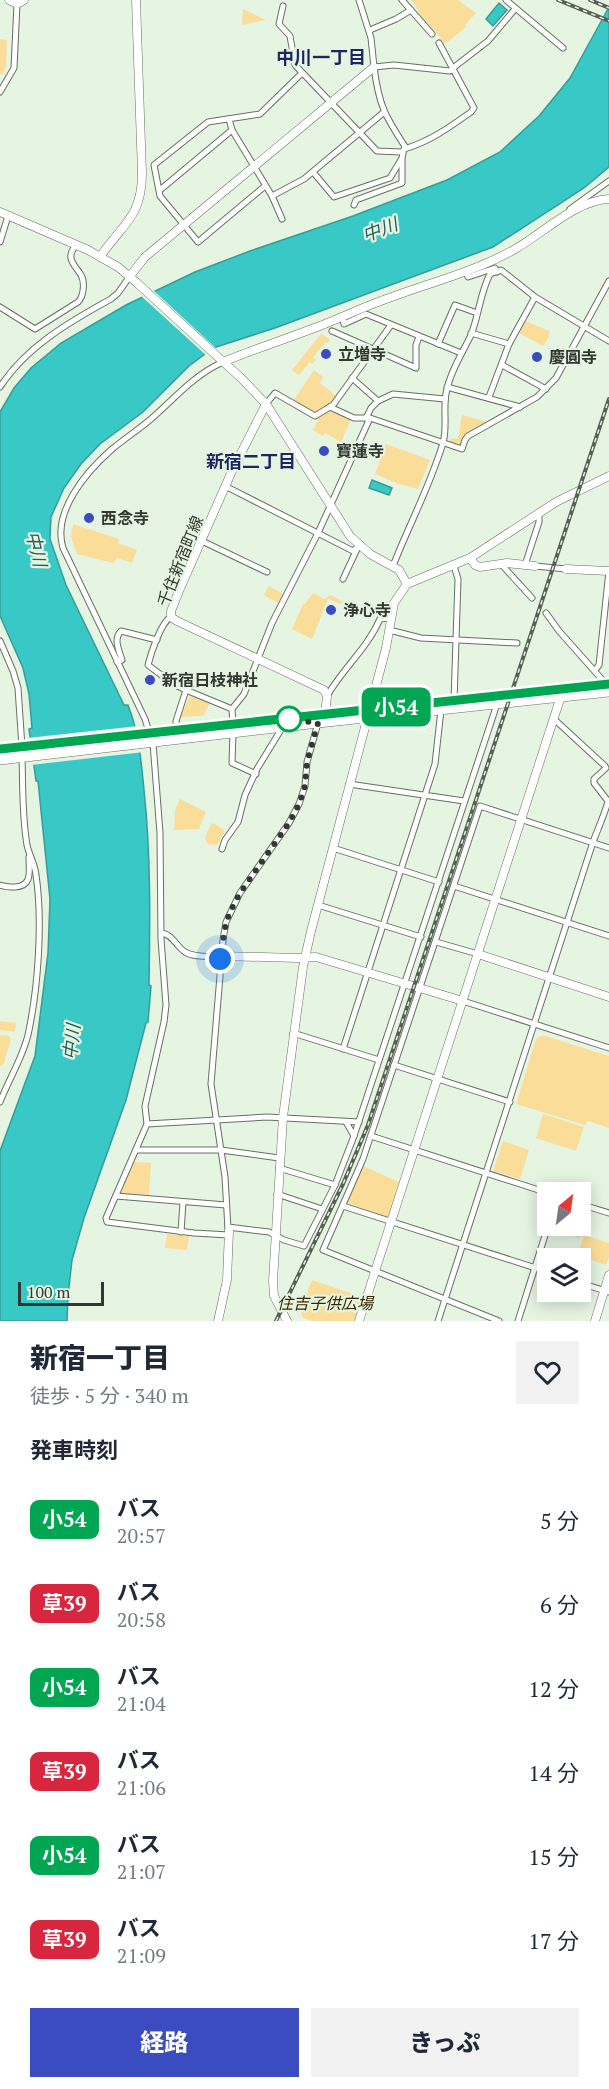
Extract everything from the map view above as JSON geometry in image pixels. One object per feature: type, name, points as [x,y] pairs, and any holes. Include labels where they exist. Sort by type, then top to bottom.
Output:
[{"type":"highway","points":[[0,749],[176,729],[283,727],[454,701],[494,700],[608,687]]},
{"type":"highway","points":[[0,760],[148,744],[325,715],[441,710],[494,700]]},
{"type":"street","points":[[100,257],[129,222],[136,211],[141,195],[136,0]]},
{"type":"street","points":[[354,205],[356,200],[402,183],[403,153],[383,112],[378,95],[370,30],[359,0]]},
{"type":"street","points":[[402,0],[432,34]]},
{"type":"street","points":[[506,0],[563,48]]},
{"type":"street","points":[[0,92],[14,68],[17,1]]},
{"type":"street","points":[[282,6],[279,24],[290,36],[296,65],[377,151],[403,153],[428,140],[474,110],[439,43]]},
{"type":"street","points":[[0,387],[18,363],[33,349],[111,299],[145,257],[374,67],[394,65],[450,71],[488,40],[515,9]]},
{"type":"street","points":[[370,30],[411,10]]},
{"type":"street","points":[[265,186],[198,242],[160,196],[154,165],[208,122],[260,114],[302,73]]},
{"type":"street","points":[[272,196],[304,179],[383,112]]},
{"type":"street","points":[[229,119],[232,130],[272,196],[282,219]]},
{"type":"street","points":[[160,189],[232,130]]},
{"type":"street","points":[[313,172],[334,197],[390,178],[403,153]]},
{"type":"street","points":[[552,223],[609,181]]},
{"type":"street","points":[[145,733],[145,719],[63,548],[60,531],[64,514],[82,482],[106,454],[149,420],[188,384],[221,360],[466,272],[510,252],[552,223],[591,202],[609,199]]},
{"type":"street","points":[[0,242],[4,214],[76,244],[130,276],[266,404],[350,536],[370,554],[399,570],[407,584]]},
{"type":"street","points":[[0,307],[35,329],[78,303],[83,290],[83,277],[70,255],[76,244]]},
{"type":"street","points":[[466,272],[468,277],[495,268],[497,272]]},
{"type":"street","points":[[393,566],[402,541],[417,512],[442,444],[446,426],[447,387],[471,333],[490,274],[501,270],[536,297],[609,341]]},
{"type":"street","points":[[330,407],[354,418],[368,418],[462,450],[468,436],[537,397],[546,389],[561,371],[609,281]]},
{"type":"street","points":[[489,397],[509,344],[536,297]]},
{"type":"street","points":[[438,344],[455,305],[477,313]]},
{"type":"street","points":[[342,317],[344,324],[366,314],[461,353]]},
{"type":"street","points":[[266,404],[275,393],[315,416],[330,407],[391,325]]},
{"type":"street","points":[[332,331],[416,368],[416,345],[420,337]]},
{"type":"street","points":[[471,333],[509,344]]},
{"type":"street","points":[[502,365],[546,389]]},
{"type":"street","points":[[352,378],[378,401]]},
{"type":"street","points":[[447,387],[520,407]]},
{"type":"street","points":[[256,774],[232,763],[232,710],[244,694],[256,659],[318,533],[371,408],[378,401],[393,394],[445,399]]},
{"type":"street","name":"千住新宿町線","points":[[266,404],[225,486],[171,610],[171,617],[324,690],[327,696]]},
{"type":"street","points":[[287,1321],[273,1290],[274,1234],[279,1158],[293,1033],[305,957],[389,630],[390,618],[398,595],[407,584],[470,558],[570,495],[609,477]]},
{"type":"street","points":[[225,486],[353,551],[359,546]]},
{"type":"street","points":[[525,565],[539,522],[539,514]]},
{"type":"street","points":[[202,542],[267,572]]},
{"type":"street","points":[[343,579],[359,546]]},
{"type":"street","points":[[470,558],[477,567],[501,564],[609,571],[606,620],[599,664],[595,670]]},
{"type":"street","points":[[501,564],[532,598]]},
{"type":"street","points":[[454,566],[458,579],[454,701]]},
{"type":"street","points":[[546,613],[608,687]]},
{"type":"street","points":[[171,617],[166,619],[148,665],[173,684],[232,710]]},
{"type":"street","points":[[325,715],[327,696],[333,686],[372,638],[380,620],[390,618]]},
{"type":"street","points":[[389,630],[421,638],[517,643]]},
{"type":"street","points":[[117,662],[122,660],[117,643],[121,631],[157,640]]},
{"type":"street","points":[[0,641],[18,688],[24,746]]},
{"type":"street","points":[[176,729],[176,721],[186,690]]},
{"type":"street","points":[[359,1321],[562,693]]},
{"type":"street","points":[[148,744],[160,851],[166,1005],[145,1106],[147,1124],[106,1218],[108,1224],[181,1232],[268,1232],[304,1246],[335,1185],[359,1122],[439,882],[494,700]]},
{"type":"street","points":[[343,1049],[435,764],[441,710]]},
{"type":"street","points":[[438,1321],[602,814],[608,804],[594,783],[594,779],[606,768],[554,719]]},
{"type":"street","points":[[218,1321],[229,1266],[221,1150],[212,1095],[220,956],[226,922],[231,910],[246,884],[289,823],[299,804],[305,786],[307,762],[318,723]]},
{"type":"street","points":[[222,849],[225,840],[238,822],[245,795],[283,727]]},
{"type":"street","points":[[0,885],[21,887],[28,879],[29,851],[23,799],[25,758]]},
{"type":"street","points":[[349,784],[464,801]]},
{"type":"street","points":[[499,1321],[323,1250],[371,1136],[480,806],[609,848]]},
{"type":"street","points":[[333,848],[439,882]]},
{"type":"street","points":[[0,1102],[26,1043],[36,976],[39,937],[37,876],[29,851]]},
{"type":"street","points":[[454,886],[609,936]]},
{"type":"street","points":[[318,904],[421,937]]},
{"type":"street","points":[[162,933],[169,935],[185,952],[191,954],[316,957],[421,987],[608,1047],[609,1038]]},
{"type":"street","points":[[436,942],[609,996]]},
{"type":"street","points":[[293,1033],[379,1059]]},
{"type":"street","points":[[394,1065],[510,1102]]},
{"type":"street","points":[[147,1124],[283,1117],[359,1122]]},
{"type":"street","points":[[346,1122],[354,1136]]},
{"type":"street","points":[[371,1136],[537,1189]]},
{"type":"street","points":[[136,1150],[221,1150],[279,1158]]},
{"type":"street","points":[[279,1168],[335,1185]]},
{"type":"street","points":[[277,1194],[322,1209]]},
{"type":"street","points":[[116,1196],[226,1205]]},
{"type":"street","points":[[181,1232],[183,1202]]},
{"type":"street","points":[[343,1206],[535,1268]]},
{"type":"street","points":[[591,1207],[609,1213]]},
{"type":"street","points":[[518,1321],[546,1236]]},
{"type":"street","points":[[595,1321],[609,1275]]},
{"type":"street","points":[[591,1286],[606,1291]]},
{"type":"green space","points":[[411,0],[458,0],[476,13],[465,25],[466,27],[445,44]]},
{"type":"green space","points":[[243,9],[266,20],[242,25]]},
{"type":"green space","points":[[0,39],[7,40],[6,67],[2,75],[0,74]]},
{"type":"green space","points":[[526,321],[549,331],[549,337],[543,346],[519,333]]},
{"type":"green space","points":[[322,334],[330,340],[313,357],[316,360],[312,364],[310,362],[299,375],[292,370]]},
{"type":"green space","points":[[314,370],[323,377],[320,383],[336,396],[330,404],[313,413],[294,400]]},
{"type":"green space","points":[[330,409],[351,419],[341,442],[325,433],[323,436],[313,430],[318,420],[315,418]]},
{"type":"green space","points":[[462,415],[487,422],[467,433],[458,446],[450,444],[451,438],[458,439]]},
{"type":"green space","points":[[386,444],[430,460],[418,489],[375,474]]},
{"type":"green space","points":[[73,524],[119,539],[118,543],[137,550],[132,563],[117,558],[113,563],[77,554],[71,537]]},
{"type":"green space","points":[[269,586],[283,594],[278,603],[264,595]]},
{"type":"green space","points":[[313,593],[324,599],[331,595],[342,601],[341,604],[328,599],[312,639],[292,629],[303,604]]},
{"type":"green space","points":[[191,694],[210,703],[203,716],[180,717]]},
{"type":"green space","points":[[180,799],[206,812],[199,829],[174,830],[175,810]]},
{"type":"green space","points":[[213,823],[225,831],[218,844],[212,845],[207,843],[205,837]]},
{"type":"green space","points":[[0,1021],[16,1023],[15,1032],[0,1030]]},
{"type":"green space","points":[[0,1035],[9,1036],[11,1039],[4,1063],[0,1067]]},
{"type":"green space","points":[[542,1035],[609,1056],[609,1128],[588,1121],[585,1125],[516,1104],[536,1039]]},
{"type":"green space","points":[[543,1114],[584,1127],[576,1151],[536,1138]]},
{"type":"green space","points":[[503,1141],[529,1150],[520,1179],[493,1171]]},
{"type":"green space","points":[[134,1162],[151,1163],[149,1195],[121,1193]]},
{"type":"green space","points":[[363,1166],[399,1182],[389,1215],[386,1217],[347,1203]]},
{"type":"green space","points":[[167,1234],[189,1236],[187,1250],[165,1248]]},
{"type":"green space","points":[[584,1236],[609,1243],[609,1257],[606,1265],[591,1260],[591,1248],[580,1248]]},
{"type":"green space","name":"住吉子供広場","points":[[312,1280],[362,1297],[354,1321],[312,1321],[302,1317],[301,1309]]},
{"type":"water","points":[[499,3],[507,10],[493,26],[486,19]]},
{"type":"water","name":"中川","points":[[609,7],[609,167],[584,188],[493,247],[275,328],[213,348],[189,366],[143,412],[100,444],[81,464],[64,488],[51,517],[50,539],[66,585],[124,705],[128,705],[139,747],[148,839],[149,985],[151,986],[148,1022],[126,1100],[84,1218],[72,1260],[67,1321],[0,1321],[0,1151],[35,1056],[48,953],[50,899],[38,781],[36,781],[29,729],[32,728],[29,694],[23,668],[0,616],[0,412],[14,388],[31,368],[61,343],[126,305],[195,272],[447,180],[500,152],[539,116],[570,78]]},
{"type":"water","points":[[372,480],[392,488],[389,495],[369,488]]},
{"type":"pier","points":[[152,289],[218,350],[207,356],[140,295]]},
{"type":"pier","points":[[138,726],[144,752],[31,765],[27,738]]},
{"type":"railway","points":[[558,0],[609,21]]},
{"type":"railway","points":[[590,0],[609,8]]},
{"type":"railway","points":[[276,1321],[343,1184],[368,1125],[609,399]]},
{"type":"bus line","name":"小54","points":[[0,749],[609,684]]},
{"type":"place","name":"立増寺","points":[[326,354]]},
{"type":"place","name":"慶圓寺","points":[[537,357]]},
{"type":"place","name":"寶蓮寺","points":[[324,451]]},
{"type":"place","name":"西念寺","points":[[89,518]]},
{"type":"place","name":"浄心寺","points":[[331,610]]},
{"type":"place","name":"新宿日枝神社","points":[[150,680]]},
{"type":"district","name":"中川一丁目","points":[[321,58]]},
{"type":"district","name":"新宿二丁目","points":[[251,462]]},
{"type":"route","points":[[220,959],[226,922],[231,910],[240,893],[289,823],[305,786],[307,762],[318,723],[289,719]]}]
